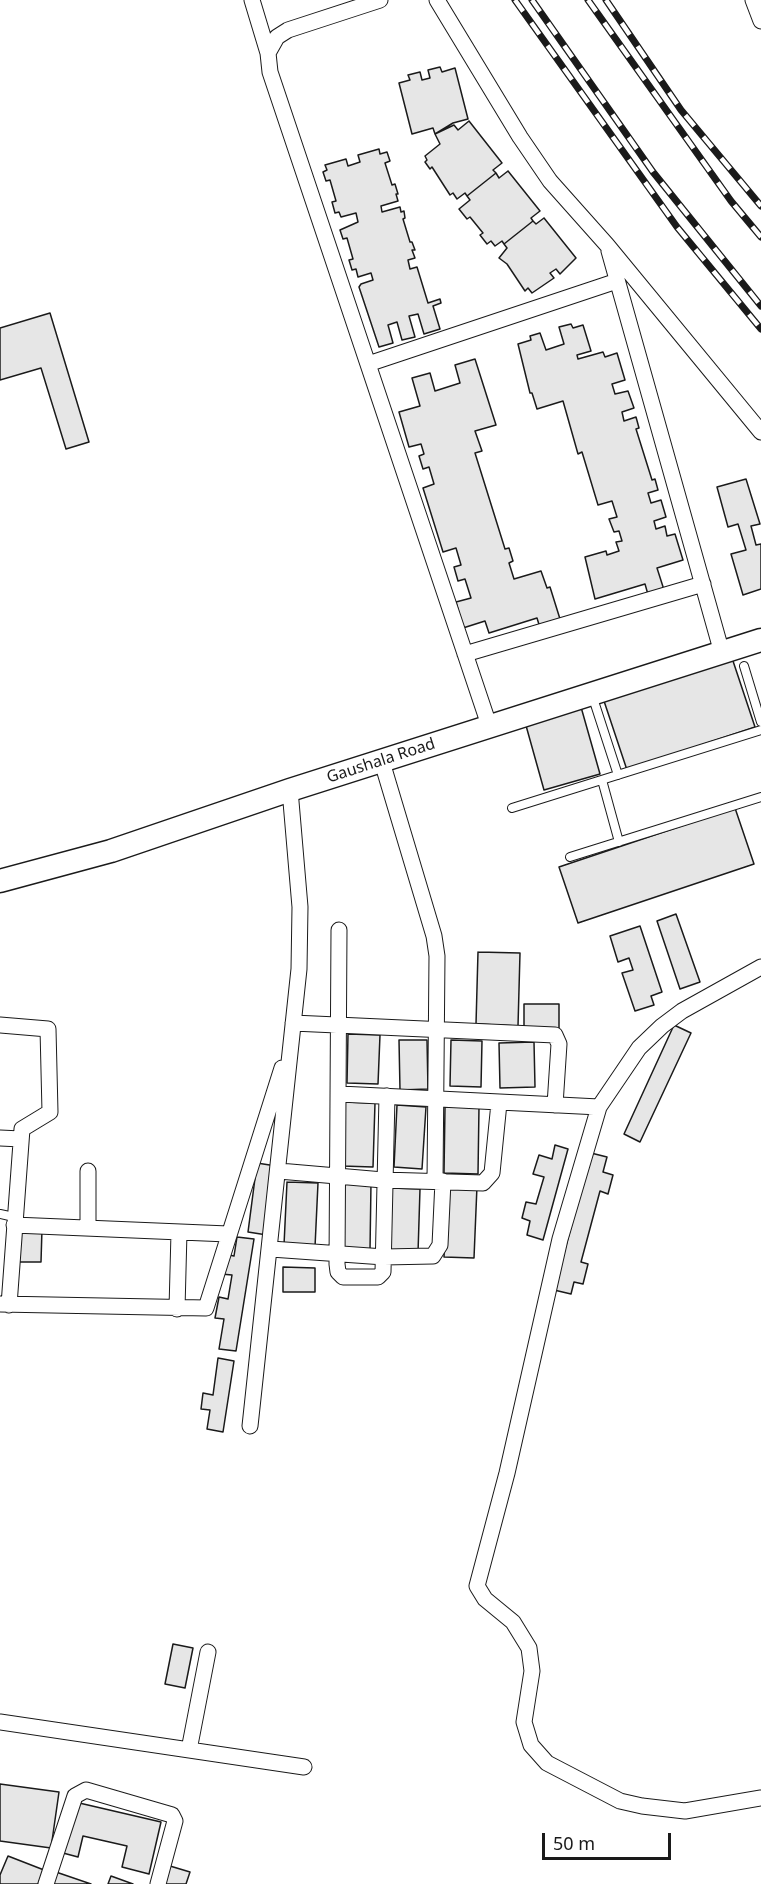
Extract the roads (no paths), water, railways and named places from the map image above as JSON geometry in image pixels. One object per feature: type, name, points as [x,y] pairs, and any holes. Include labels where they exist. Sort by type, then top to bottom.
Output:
[{"type":"street","points":[[252,0],[268,53],[270,72],[489,725]]},
{"type":"street","points":[[268,53],[276,37],[288,30],[380,0]]},
{"type":"street","points":[[436,0],[550,181],[607,245],[761,432]]},
{"type":"street","points":[[756,1],[761,21]]},
{"type":"street","points":[[607,245],[722,653]]},
{"type":"street","points":[[368,364],[617,281]]},
{"type":"street","points":[[465,654],[703,584]]},
{"type":"street","name":"Gaushala Road","points":[[0,881],[111,851],[489,725],[761,640]]},
{"type":"street","points":[[271,1249],[425,1258],[438,1252],[438,974],[434,936],[382,762]]},
{"type":"street","points":[[250,1426],[271,1249],[300,941],[290,790]]},
{"type":"street","points":[[339,930],[340,1094],[337,1252],[338,1272],[343,1277],[378,1277],[383,1272],[383,1180],[387,1096]]},
{"type":"street","points":[[761,967],[682,1011],[662,1026],[639,1048],[599,1107],[561,1239],[507,1473],[477,1586],[485,1599],[513,1622],[529,1648],[532,1671],[524,1722],[531,1745],[547,1763],[564,1774],[620,1801],[642,1806],[685,1810],[761,1798]]},
{"type":"street","points":[[293,1023],[555,1035],[560,1044],[555,1105]]},
{"type":"street","points":[[0,1025],[48,1029],[50,1112],[22,1129],[9,1219],[4,1304],[206,1308],[291,1042]]},
{"type":"street","points":[[340,1094],[599,1107]]},
{"type":"street","points":[[279,1171],[383,1180],[483,1183],[492,1173],[500,1103]]},
{"type":"street","points":[[0,1138],[21,1139]]},
{"type":"street","points":[[88,1171],[88,1227]]},
{"type":"street","points":[[9,1219],[88,1227],[228,1234]]},
{"type":"street","points":[[177,1309],[179,1232]]},
{"type":"street","points":[[189,1750],[208,1652]]},
{"type":"street","points":[[0,1722],[304,1767]]},
{"type":"street","points":[[46,1884],[75,1796],[86,1790],[172,1815],[175,1821],[158,1884]]},
{"type":"lane","points":[[744,666],[761,722]]},
{"type":"lane","points":[[592,693],[618,776]]},
{"type":"lane","points":[[512,808],[761,729]]},
{"type":"lane","points":[[602,780],[619,842]]},
{"type":"lane","points":[[570,857],[761,798]]},
{"type":"railway","points":[[515,0],[677,227],[761,329]]},
{"type":"railway","points":[[532,0],[653,172],[761,306]]},
{"type":"railway","points":[[588,0],[731,201],[761,237]]},
{"type":"railway","points":[[606,0],[681,110],[761,206]]}]
